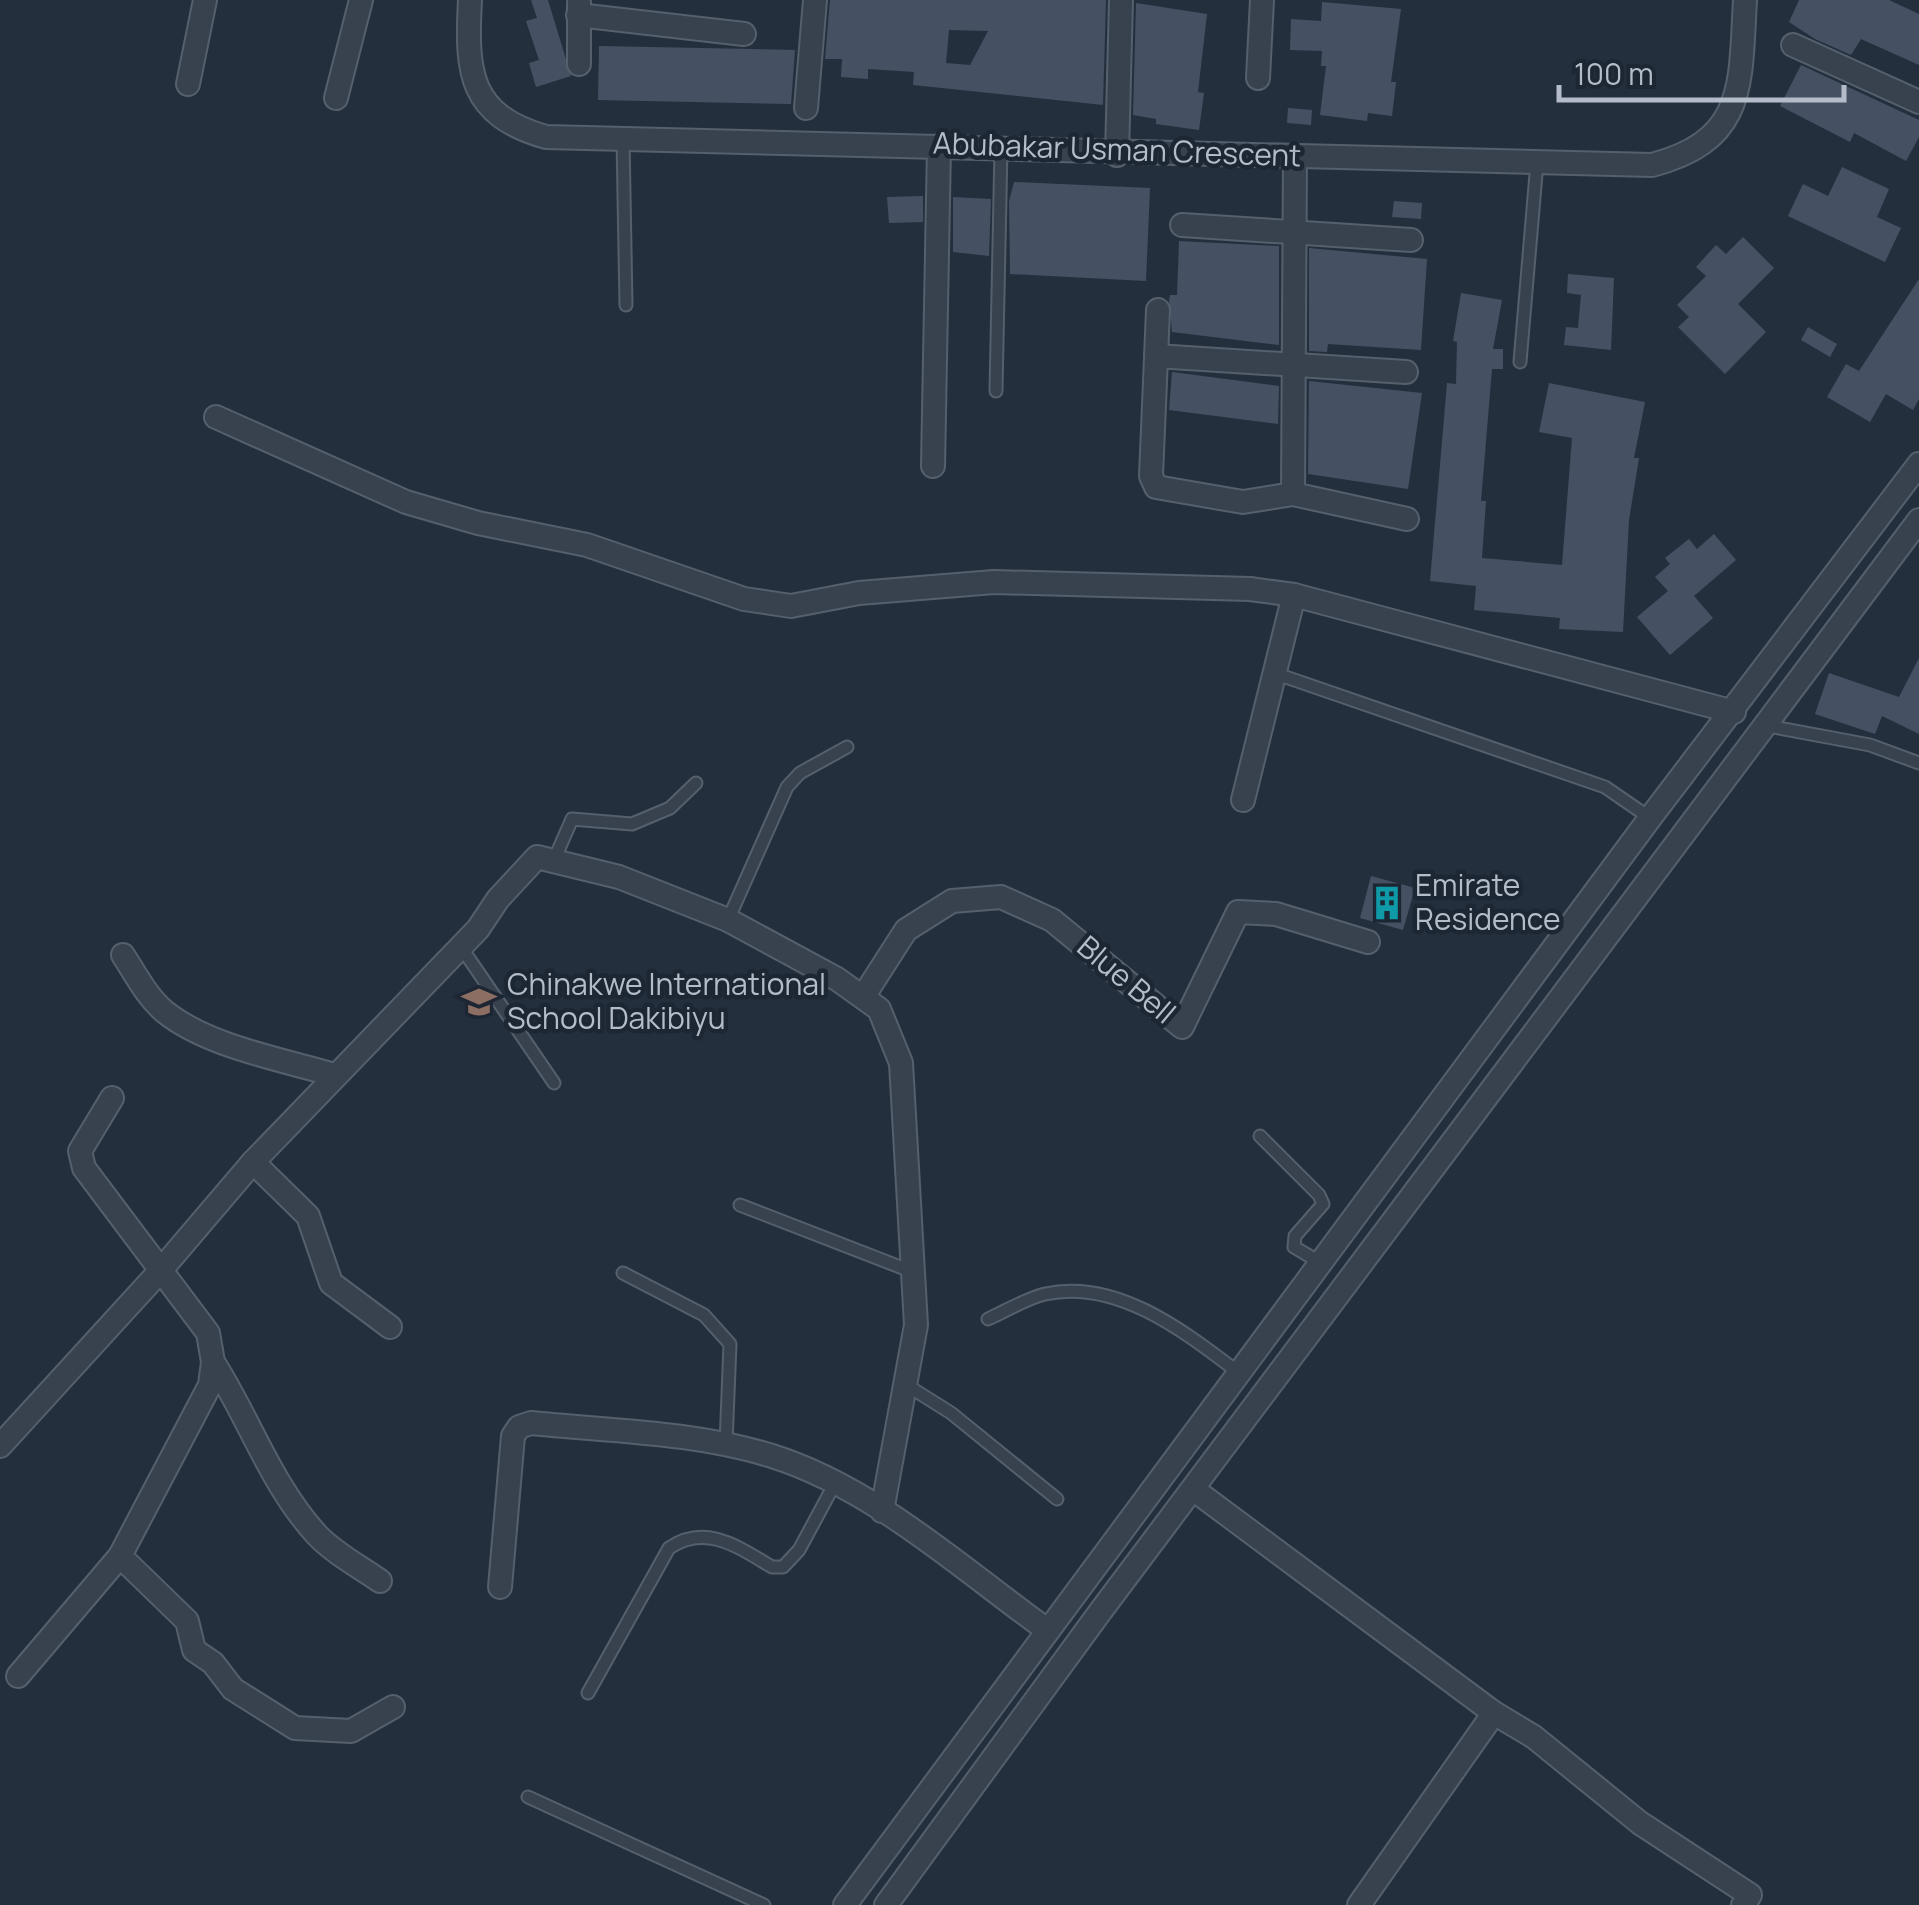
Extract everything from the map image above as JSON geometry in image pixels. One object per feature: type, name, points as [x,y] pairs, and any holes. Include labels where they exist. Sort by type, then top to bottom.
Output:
[{"type":"street","points":[[188,84],[206,0]]},
{"type":"street","points":[[336,98],[361,0]]},
{"type":"street","name":"Abubakar Usman Crescent","points":[[470,0],[467,51],[492,113],[512,127],[546,136],[1000,148],[1117,155],[1295,155],[1652,165],[1684,157],[1722,129],[1740,93],[1745,0]]},
{"type":"street","points":[[806,108],[815,0]]},
{"type":"street","points":[[1117,155],[1121,0]]},
{"type":"street","points":[[1258,78],[1262,0]]},
{"type":"street","points":[[578,64],[578,8],[744,34]]},
{"type":"street","points":[[1793,45],[1917,96]]},
{"type":"street","points":[[933,466],[939,146]]},
{"type":"street","points":[[1292,494],[1295,155]]},
{"type":"street","points":[[1182,225],[1411,240]]},
{"type":"street","points":[[1158,310],[1151,476],[1156,487],[1243,502],[1292,494],[1407,519]]},
{"type":"street","points":[[1156,356],[1406,372]]},
{"type":"street","points":[[216,417],[406,502],[478,523],[588,545],[744,599],[791,606],[846,595],[994,582],[1191,586],[1294,595],[1734,712]]},
{"type":"street","points":[[844,1905],[1650,818],[1919,464]]},
{"type":"street","points":[[886,1905],[1100,1612],[1763,725],[1918,526]]},
{"type":"street","points":[[1243,800],[1294,595]]},
{"type":"street","points":[[0,1446],[161,1270],[253,1162],[460,946],[537,857],[619,876],[728,920],[879,1008],[901,1063],[916,1325],[908,1386],[882,1511]]},
{"type":"street","name":"Blue Bell","points":[[862,997],[906,930],[952,900],[1001,898],[1052,920],[1182,1027],[1238,912],[1276,914],[1368,942]]},
{"type":"street","points":[[123,956],[152,999],[168,1014],[227,1042],[334,1075]]},
{"type":"street","points":[[18,1676],[120,1556],[210,1385],[213,1362],[208,1333],[84,1168],[80,1151],[112,1098]]},
{"type":"street","points":[[253,1162],[308,1216],[330,1283],[390,1327]]},
{"type":"street","points":[[213,1362],[245,1412],[260,1452],[318,1536],[380,1581]]},
{"type":"street","points":[[500,1587],[513,1436],[519,1426],[530,1423],[726,1444],[774,1456],[882,1511],[1047,1630]]},
{"type":"street","points":[[1193,1489],[1494,1713],[1534,1737],[1640,1823],[1752,1902]]},
{"type":"street","points":[[120,1556],[187,1621],[194,1650],[213,1664],[234,1689],[296,1728],[351,1731],[394,1706]]},
{"type":"street","points":[[1072,1593],[1100,1612]]},
{"type":"street","points":[[1359,1905],[1494,1713]]},
{"type":"lane","points":[[623,138],[626,305]]},
{"type":"lane","points":[[996,391],[1000,148]]},
{"type":"lane","points":[[1520,362],[1536,162]]},
{"type":"lane","points":[[1274,673],[1605,787],[1650,818]]},
{"type":"lane","points":[[1763,725],[1870,744],[1919,763]]},
{"type":"lane","points":[[728,920],[787,787],[800,773],[847,747]]},
{"type":"lane","points":[[554,860],[572,819],[632,824],[670,808],[696,783]]},
{"type":"lane","points":[[460,946],[554,1083]]},
{"type":"lane","points":[[1260,1136],[1319,1195],[1323,1204],[1295,1236],[1294,1247],[1322,1264]]},
{"type":"lane","points":[[740,1205],[912,1272]]},
{"type":"lane","points":[[623,1273],[704,1315],[730,1344],[726,1444]]},
{"type":"lane","points":[[988,1319],[1045,1294],[1092,1291],[1186,1333],[1239,1372]]},
{"type":"lane","points":[[908,1386],[951,1413],[1057,1499]]},
{"type":"lane","points":[[588,1693],[669,1548],[684,1538],[709,1535],[772,1567],[783,1567],[798,1550],[834,1485]]},
{"type":"lane","points":[[528,1797],[764,1905]]},
{"type":"building","points":[[531,0],[548,0],[571,76],[536,87],[529,63],[539,60],[526,21],[537,18]]},
{"type":"building","points":[[830,0],[1106,0],[1103,105],[913,85],[914,72],[868,69],[868,79],[841,77],[842,59],[825,59]],"holes":[[[949,30],[988,31],[970,65],[946,63]]]},
{"type":"building","points":[[1799,0],[1889,0],[1919,14],[1919,65],[1861,39],[1851,55],[1815,39],[1789,22]]},
{"type":"building","points":[[1322,2],[1401,9],[1391,82],[1396,82],[1392,116],[1368,113],[1367,121],[1320,115],[1326,66],[1321,66],[1322,51],[1290,50],[1291,19],[1321,21]]},
{"type":"building","points":[[1136,3],[1207,14],[1198,92],[1204,93],[1199,130],[1156,124],[1156,119],[1133,115]]},
{"type":"building","points":[[599,46],[795,50],[791,104],[598,100]]},
{"type":"building","points":[[1801,65],[1919,120],[1919,137],[1906,161],[1854,133],[1850,142],[1780,106]]},
{"type":"building","points":[[1288,108],[1312,110],[1311,125],[1287,123]]},
{"type":"building","points":[[1842,167],[1889,189],[1877,217],[1901,228],[1885,262],[1788,216],[1803,184],[1828,196]]},
{"type":"building","points":[[1014,182],[1150,188],[1146,281],[1010,274],[1009,201]]},
{"type":"building","points":[[923,196],[923,222],[889,223],[887,197]]},
{"type":"building","points":[[953,197],[991,199],[989,256],[953,252]]},
{"type":"building","points":[[1394,201],[1422,203],[1421,219],[1392,217]]},
{"type":"building","points":[[1743,237],[1774,268],[1738,304],[1766,332],[1725,374],[1678,327],[1689,317],[1677,305],[1706,276],[1696,267],[1716,245],[1726,254]]},
{"type":"building","points":[[1179,241],[1279,246],[1279,345],[1172,332],[1169,301],[1170,295],[1177,295]]},
{"type":"building","points":[[1309,248],[1427,259],[1421,350],[1328,344],[1327,352],[1309,351]]},
{"type":"building","points":[[1568,274],[1614,278],[1611,350],[1564,345],[1566,327],[1578,328],[1581,295],[1567,293]]},
{"type":"building","points":[[1919,279],[1919,399],[1913,410],[1886,394],[1870,422],[1827,397],[1846,364],[1859,371]]},
{"type":"building","points":[[1461,293],[1502,300],[1493,349],[1503,349],[1503,369],[1492,369],[1481,501],[1486,501],[1482,558],[1562,565],[1572,438],[1539,432],[1549,383],[1645,402],[1634,458],[1639,458],[1629,520],[1623,632],[1559,629],[1560,618],[1474,610],[1476,586],[1430,581],[1447,383],[1456,384],[1457,342],[1453,341]]},
{"type":"building","points":[[1808,327],[1837,344],[1830,357],[1801,340]]},
{"type":"building","points":[[1172,372],[1279,386],[1278,424],[1169,410]]},
{"type":"building","points":[[1309,381],[1422,393],[1408,489],[1308,474]]},
{"type":"building","points":[[1714,534],[1736,560],[1694,596],[1713,618],[1670,655],[1637,617],[1668,591],[1655,577],[1670,564],[1665,558],[1689,539],[1697,549]]},
{"type":"building","points":[[1919,658],[1919,734],[1882,716],[1875,734],[1815,714],[1829,673],[1899,697]]},
{"type":"building","name":"Emirate Residence","points":[[1371,876],[1415,888],[1403,930],[1360,918]]},
{"type":"place","name":"Emirate Residence","points":[[1387,903]]},
{"type":"place","name":"Chinakwe International School Dakibiyu","points":[[479,1002]]}]
